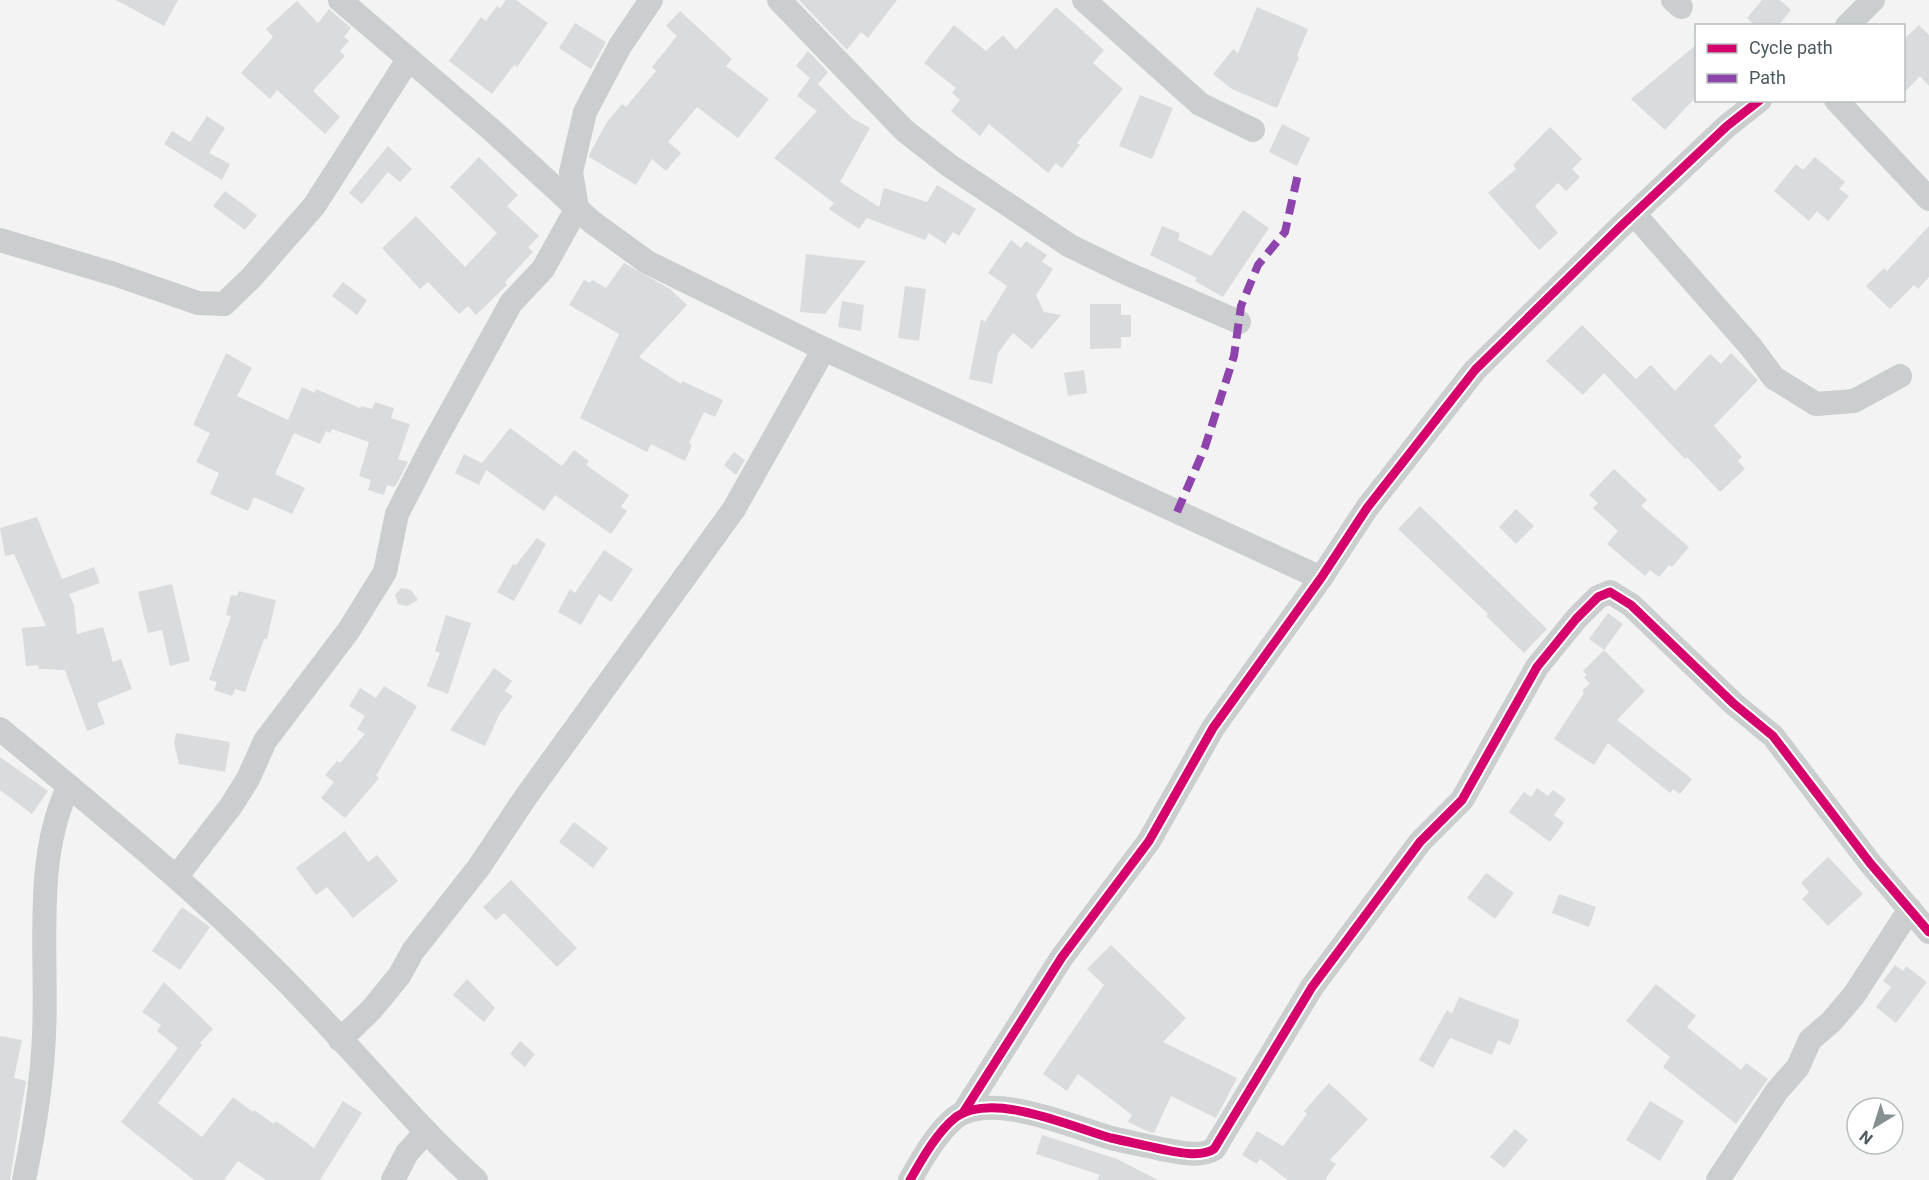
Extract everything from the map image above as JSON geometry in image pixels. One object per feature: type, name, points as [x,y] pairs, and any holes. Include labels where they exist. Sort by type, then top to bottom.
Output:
[{"type":"street","points":[[340,0],[494,132],[577,208],[647,262],[824,349],[1321,578]]},
{"type":"street","points":[[177,876],[231,806],[248,779],[265,741],[349,630],[385,572],[397,514],[432,446],[511,303],[543,269],[577,208],[571,172],[585,112],[620,46],[651,0]]},
{"type":"street","points":[[779,0],[905,131],[950,166],[1070,246],[1239,322]]},
{"type":"street","points":[[1084,0],[1200,104],[1253,130]]},
{"type":"street","points":[[1849,24],[1873,0]]},
{"type":"street","points":[[0,240],[114,274],[198,303],[224,304],[251,278],[314,206],[408,60]]},
{"type":"street","points":[[963,1113],[1062,957],[1149,841],[1213,728],[1321,578],[1367,508],[1475,370],[1634,214],[1727,126],[1757,102]]},
{"type":"street","points":[[1838,102],[1929,199]]},
{"type":"street","points":[[1634,214],[1743,338],[1773,378],[1816,404],[1854,401],[1900,376]]},
{"type":"street","points":[[340,1040],[372,1009],[399,976],[413,951],[479,867],[525,798],[734,509],[824,349]]},
{"type":"street","points":[[910,1180],[933,1143],[956,1118],[963,1113],[985,1107],[999,1108],[1170,1151],[1201,1154],[1214,1149],[1311,987],[1420,842],[1462,800],[1537,668],[1576,619],[1598,597],[1610,592],[1631,605],[1734,704],[1773,736],[1870,863],[1929,932]]},
{"type":"street","points":[[0,729],[177,876],[309,1004],[426,1132],[476,1180]]},
{"type":"street","points":[[24,1180],[39,1110],[44,1036],[45,901],[49,861],[58,809],[69,786]]},
{"type":"street","points":[[1719,1180],[1777,1091],[1797,1067],[1810,1040],[1831,1022],[1854,995],[1910,909]]},
{"type":"street","points":[[393,1180],[407,1153],[426,1132]]},
{"type":"building","points":[[116,0],[178,0],[164,26]]},
{"type":"building","points":[[506,0],[516,0],[548,23],[517,67],[514,65],[492,94],[449,61],[481,17],[486,21],[497,6],[500,8]]},
{"type":"building","points":[[799,0],[897,0],[868,38],[861,32],[847,50]]},
{"type":"building","points":[[1762,0],[1780,0],[1791,10],[1780,24],[1753,24],[1747,18]]},
{"type":"building","points":[[297,1],[318,23],[329,9],[351,28],[344,37],[349,41],[340,51],[345,56],[313,91],[340,117],[325,134],[277,90],[270,99],[241,73],[273,37],[266,29]]},
{"type":"building","points":[[1056,7],[1104,50],[1093,63],[1123,89],[1077,143],[1080,145],[1062,168],[1056,163],[1048,173],[989,124],[980,136],[951,111],[960,100],[952,93],[956,88],[924,63],[954,25],[986,51],[1003,35],[1016,50]]},
{"type":"building","points":[[1257,7],[1308,29],[1297,56],[1299,57],[1277,108],[1232,89],[1213,74],[1233,49],[1238,53]]},
{"type":"building","points":[[680,11],[732,59],[726,66],[769,99],[738,138],[697,107],[668,142],[681,153],[666,171],[652,159],[636,185],[589,157],[590,153],[607,122],[622,104],[626,107],[656,71],[652,67],[677,36],[666,26]]},
{"type":"building","points":[[575,23],[606,42],[591,69],[559,48]]},
{"type":"building","points":[[1919,25],[1929,35],[1929,86],[1920,76],[1905,92],[1905,38]]},
{"type":"building","points":[[1695,46],[1695,98],[1665,130],[1631,99]]},
{"type":"building","points":[[808,51],[828,72],[818,84],[852,118],[870,128],[840,182],[879,207],[884,188],[927,202],[937,185],[976,209],[959,236],[953,232],[945,244],[929,233],[925,240],[867,218],[859,229],[829,209],[834,203],[774,158],[817,111],[797,96],[810,78],[796,66]]},
{"type":"building","points":[[1140,95],[1173,108],[1152,159],[1119,146]]},
{"type":"building","points":[[207,116],[225,128],[209,153],[230,164],[222,180],[164,144],[172,131],[190,142]]},
{"type":"building","points":[[1282,124],[1310,138],[1297,166],[1269,152]]},
{"type":"building","points":[[1550,127],[1582,159],[1572,169],[1580,177],[1566,191],[1558,183],[1535,206],[1558,233],[1539,250],[1488,193],[1516,169],[1513,165]]},
{"type":"building","points":[[388,146],[412,169],[400,182],[388,172],[362,204],[349,193]]},
{"type":"building","points":[[479,157],[518,195],[507,206],[539,236],[528,247],[533,252],[505,282],[507,285],[476,315],[468,306],[459,314],[428,282],[420,289],[382,248],[416,216],[465,267],[497,233],[450,187]]},
{"type":"building","points":[[1815,157],[1845,182],[1839,189],[1849,196],[1828,221],[1817,211],[1809,221],[1774,191],[1796,164],[1803,170]]},
{"type":"building","points":[[225,191],[257,215],[245,230],[213,206]]},
{"type":"building","points":[[1243,210],[1269,228],[1223,297],[1195,281],[1197,278],[1150,255],[1162,226],[1180,233],[1178,240],[1211,256]]},
{"type":"building","points":[[1929,226],[1929,277],[1918,289],[1914,285],[1890,309],[1866,286],[1884,268],[1887,271]]},
{"type":"building","points":[[1011,240],[1021,248],[1026,241],[1047,255],[1042,262],[1053,269],[1036,295],[1044,312],[1061,315],[1032,349],[1013,333],[998,353],[992,384],[969,379],[981,319],[985,322],[1007,286],[988,273]]},
{"type":"building","points":[[806,254],[866,261],[825,314],[800,312]]},
{"type":"building","points":[[624,263],[670,289],[687,305],[639,357],[681,384],[682,381],[723,400],[715,417],[704,412],[689,443],[692,445],[685,461],[651,444],[647,452],[580,418],[619,334],[569,305],[584,280],[590,283],[592,280],[606,288]]},
{"type":"building","points":[[343,282],[367,300],[357,315],[332,296]]},
{"type":"building","points":[[905,286],[926,289],[919,341],[898,338]]},
{"type":"building","points":[[842,301],[864,305],[861,331],[838,327]]},
{"type":"building","points":[[1090,304],[1121,304],[1121,315],[1131,315],[1131,337],[1121,337],[1121,348],[1090,349]]},
{"type":"building","points":[[1582,325],[1636,379],[1651,365],[1675,391],[1710,354],[1721,364],[1731,353],[1758,380],[1714,426],[1742,457],[1738,461],[1745,469],[1720,492],[1687,457],[1685,459],[1604,373],[1583,395],[1546,361]]},
{"type":"building","points":[[226,353],[252,368],[237,396],[288,420],[302,387],[315,393],[316,389],[360,408],[361,406],[372,409],[375,402],[394,408],[391,418],[410,424],[398,459],[408,462],[395,487],[387,485],[384,495],[368,490],[371,480],[359,476],[369,442],[332,429],[330,433],[326,431],[320,444],[294,433],[275,474],[305,488],[292,514],[254,497],[248,511],[210,494],[219,473],[196,462],[210,433],[193,425]]},
{"type":"building","points":[[1084,370],[1087,393],[1068,396],[1064,373]]},
{"type":"building","points":[[510,428],[562,466],[574,450],[589,461],[586,465],[629,495],[621,507],[627,511],[611,534],[555,495],[544,511],[486,470],[479,485],[455,473],[464,454],[482,463]]},
{"type":"building","points":[[734,452],[745,460],[736,475],[724,465]]},
{"type":"building","points":[[1614,469],[1647,500],[1641,506],[1689,547],[1672,567],[1669,565],[1659,577],[1650,570],[1645,576],[1607,544],[1618,531],[1593,508],[1598,503],[1589,495]]},
{"type":"building","points":[[1420,506],[1547,629],[1524,653],[1486,616],[1488,614],[1398,529]]},
{"type":"building","points":[[1516,509],[1534,526],[1516,544],[1499,527]]},
{"type":"building","points":[[37,517],[62,579],[94,567],[100,583],[69,594],[74,605],[77,634],[103,627],[113,662],[121,659],[132,689],[97,703],[105,724],[87,731],[65,670],[39,669],[38,665],[26,666],[22,628],[46,626],[14,554],[5,556],[0,528]]},
{"type":"building","points":[[537,538],[546,544],[514,601],[497,592],[513,564],[516,565]]},
{"type":"building","points":[[604,550],[633,569],[611,602],[599,594],[581,625],[558,612],[570,589],[575,593]]},
{"type":"building","points":[[172,584],[190,661],[170,666],[162,630],[148,633],[138,592]]},
{"type":"building","points":[[401,588],[411,590],[418,600],[407,606],[398,604],[395,595]]},
{"type":"building","points":[[239,591],[276,600],[267,639],[264,639],[245,692],[235,689],[232,696],[214,690],[217,682],[209,680],[231,616],[226,615],[231,595],[237,596]]},
{"type":"building","points":[[1608,613],[1623,624],[1604,650],[1589,639]]},
{"type":"building","points":[[446,615],[471,623],[448,694],[427,686],[440,653],[435,651]]},
{"type":"building","points":[[1604,650],[1645,691],[1617,720],[1692,779],[1680,794],[1673,789],[1670,793],[1608,743],[1594,765],[1554,739],[1584,693],[1582,691],[1590,683],[1584,678],[1587,675],[1583,671]]},
{"type":"building","points":[[494,668],[512,681],[505,691],[513,696],[499,715],[485,746],[450,730]]},
{"type":"building","points":[[384,686],[417,706],[376,776],[379,778],[345,818],[321,798],[334,782],[325,775],[337,761],[340,763],[365,734],[357,729],[365,716],[349,706],[360,688],[376,698]]},
{"type":"building","points":[[176,733],[230,742],[225,772],[179,764],[174,743]]},
{"type":"building","points":[[0,757],[48,791],[32,814],[0,790]]},
{"type":"building","points":[[1537,788],[1548,796],[1553,790],[1566,799],[1554,815],[1564,823],[1550,842],[1509,812],[1524,792],[1531,797]]},
{"type":"building","points":[[574,822],[608,848],[593,868],[559,842]]},
{"type":"building","points":[[345,831],[368,862],[377,855],[398,881],[353,918],[327,887],[316,895],[296,868]]},
{"type":"building","points":[[1828,857],[1863,894],[1828,926],[1802,899],[1809,892],[1801,883]]},
{"type":"building","points":[[1486,873],[1514,893],[1495,919],[1467,898]]},
{"type":"building","points":[[511,880],[577,948],[557,967],[504,913],[496,920],[483,907]]},
{"type":"building","points":[[1559,894],[1596,907],[1589,927],[1552,913]]},
{"type":"building","points":[[182,907],[210,927],[180,970],[152,951]]},
{"type":"building","points":[[1111,945],[1186,1018],[1163,1042],[1237,1078],[1216,1118],[1171,1096],[1154,1133],[1128,1122],[1132,1115],[1078,1074],[1067,1091],[1043,1074],[1104,985],[1087,969]]},
{"type":"building","points":[[1895,965],[1903,971],[1906,966],[1927,982],[1896,1023],[1876,1007],[1891,987],[1883,981]]},
{"type":"building","points":[[467,979],[495,1008],[484,1022],[453,995]]},
{"type":"building","points":[[164,982],[213,1029],[200,1043],[202,1045],[158,1103],[202,1137],[233,1097],[274,1124],[276,1121],[314,1148],[343,1101],[362,1113],[320,1180],[266,1180],[238,1161],[224,1180],[194,1180],[121,1122],[178,1048],[157,1031],[161,1025],[142,1012]]},
{"type":"building","points":[[1656,984],[1696,1016],[1687,1027],[1741,1070],[1746,1063],[1768,1079],[1736,1124],[1663,1067],[1670,1057],[1626,1021]]},
{"type":"building","points":[[1459,997],[1519,1020],[1518,1026],[1510,1045],[1498,1040],[1492,1055],[1450,1038],[1433,1068],[1419,1060],[1447,1010],[1452,1014]]},
{"type":"building","points":[[0,1036],[22,1040],[14,1078],[26,1081],[10,1180],[0,1180]]},
{"type":"building","points":[[520,1041],[535,1054],[525,1067],[510,1054]]},
{"type":"building","points":[[1329,1083],[1368,1119],[1330,1160],[1336,1164],[1325,1180],[1288,1180],[1260,1159],[1257,1164],[1242,1155],[1257,1131],[1283,1146],[1307,1114],[1304,1111]]},
{"type":"building","points":[[1650,1101],[1684,1121],[1660,1161],[1626,1140]]},
{"type":"building","points":[[1515,1129],[1528,1140],[1504,1168],[1490,1157]]},
{"type":"building","points":[[1042,1135],[1117,1159],[1158,1180],[1097,1180],[1100,1175],[1036,1154]]},
{"type":"marked path","points":[[1177,512],[1205,447],[1234,356],[1241,306],[1258,265],[1285,232],[1298,174]]},
{"type":"cycle path","points":[[963,1113],[1062,957],[1149,841],[1213,728],[1321,578],[1367,508],[1475,370],[1620,227],[1727,126],[1757,102]]},
{"type":"cycle path","points":[[910,1180],[930,1146],[949,1123],[972,1110],[990,1108],[1011,1109],[1033,1114],[1111,1138],[1174,1152],[1195,1154],[1214,1149],[1312,987],[1420,842],[1462,800],[1537,667],[1576,619],[1598,597],[1610,592],[1631,605],[1734,704],[1773,736],[1870,863],[1929,932]]}]
